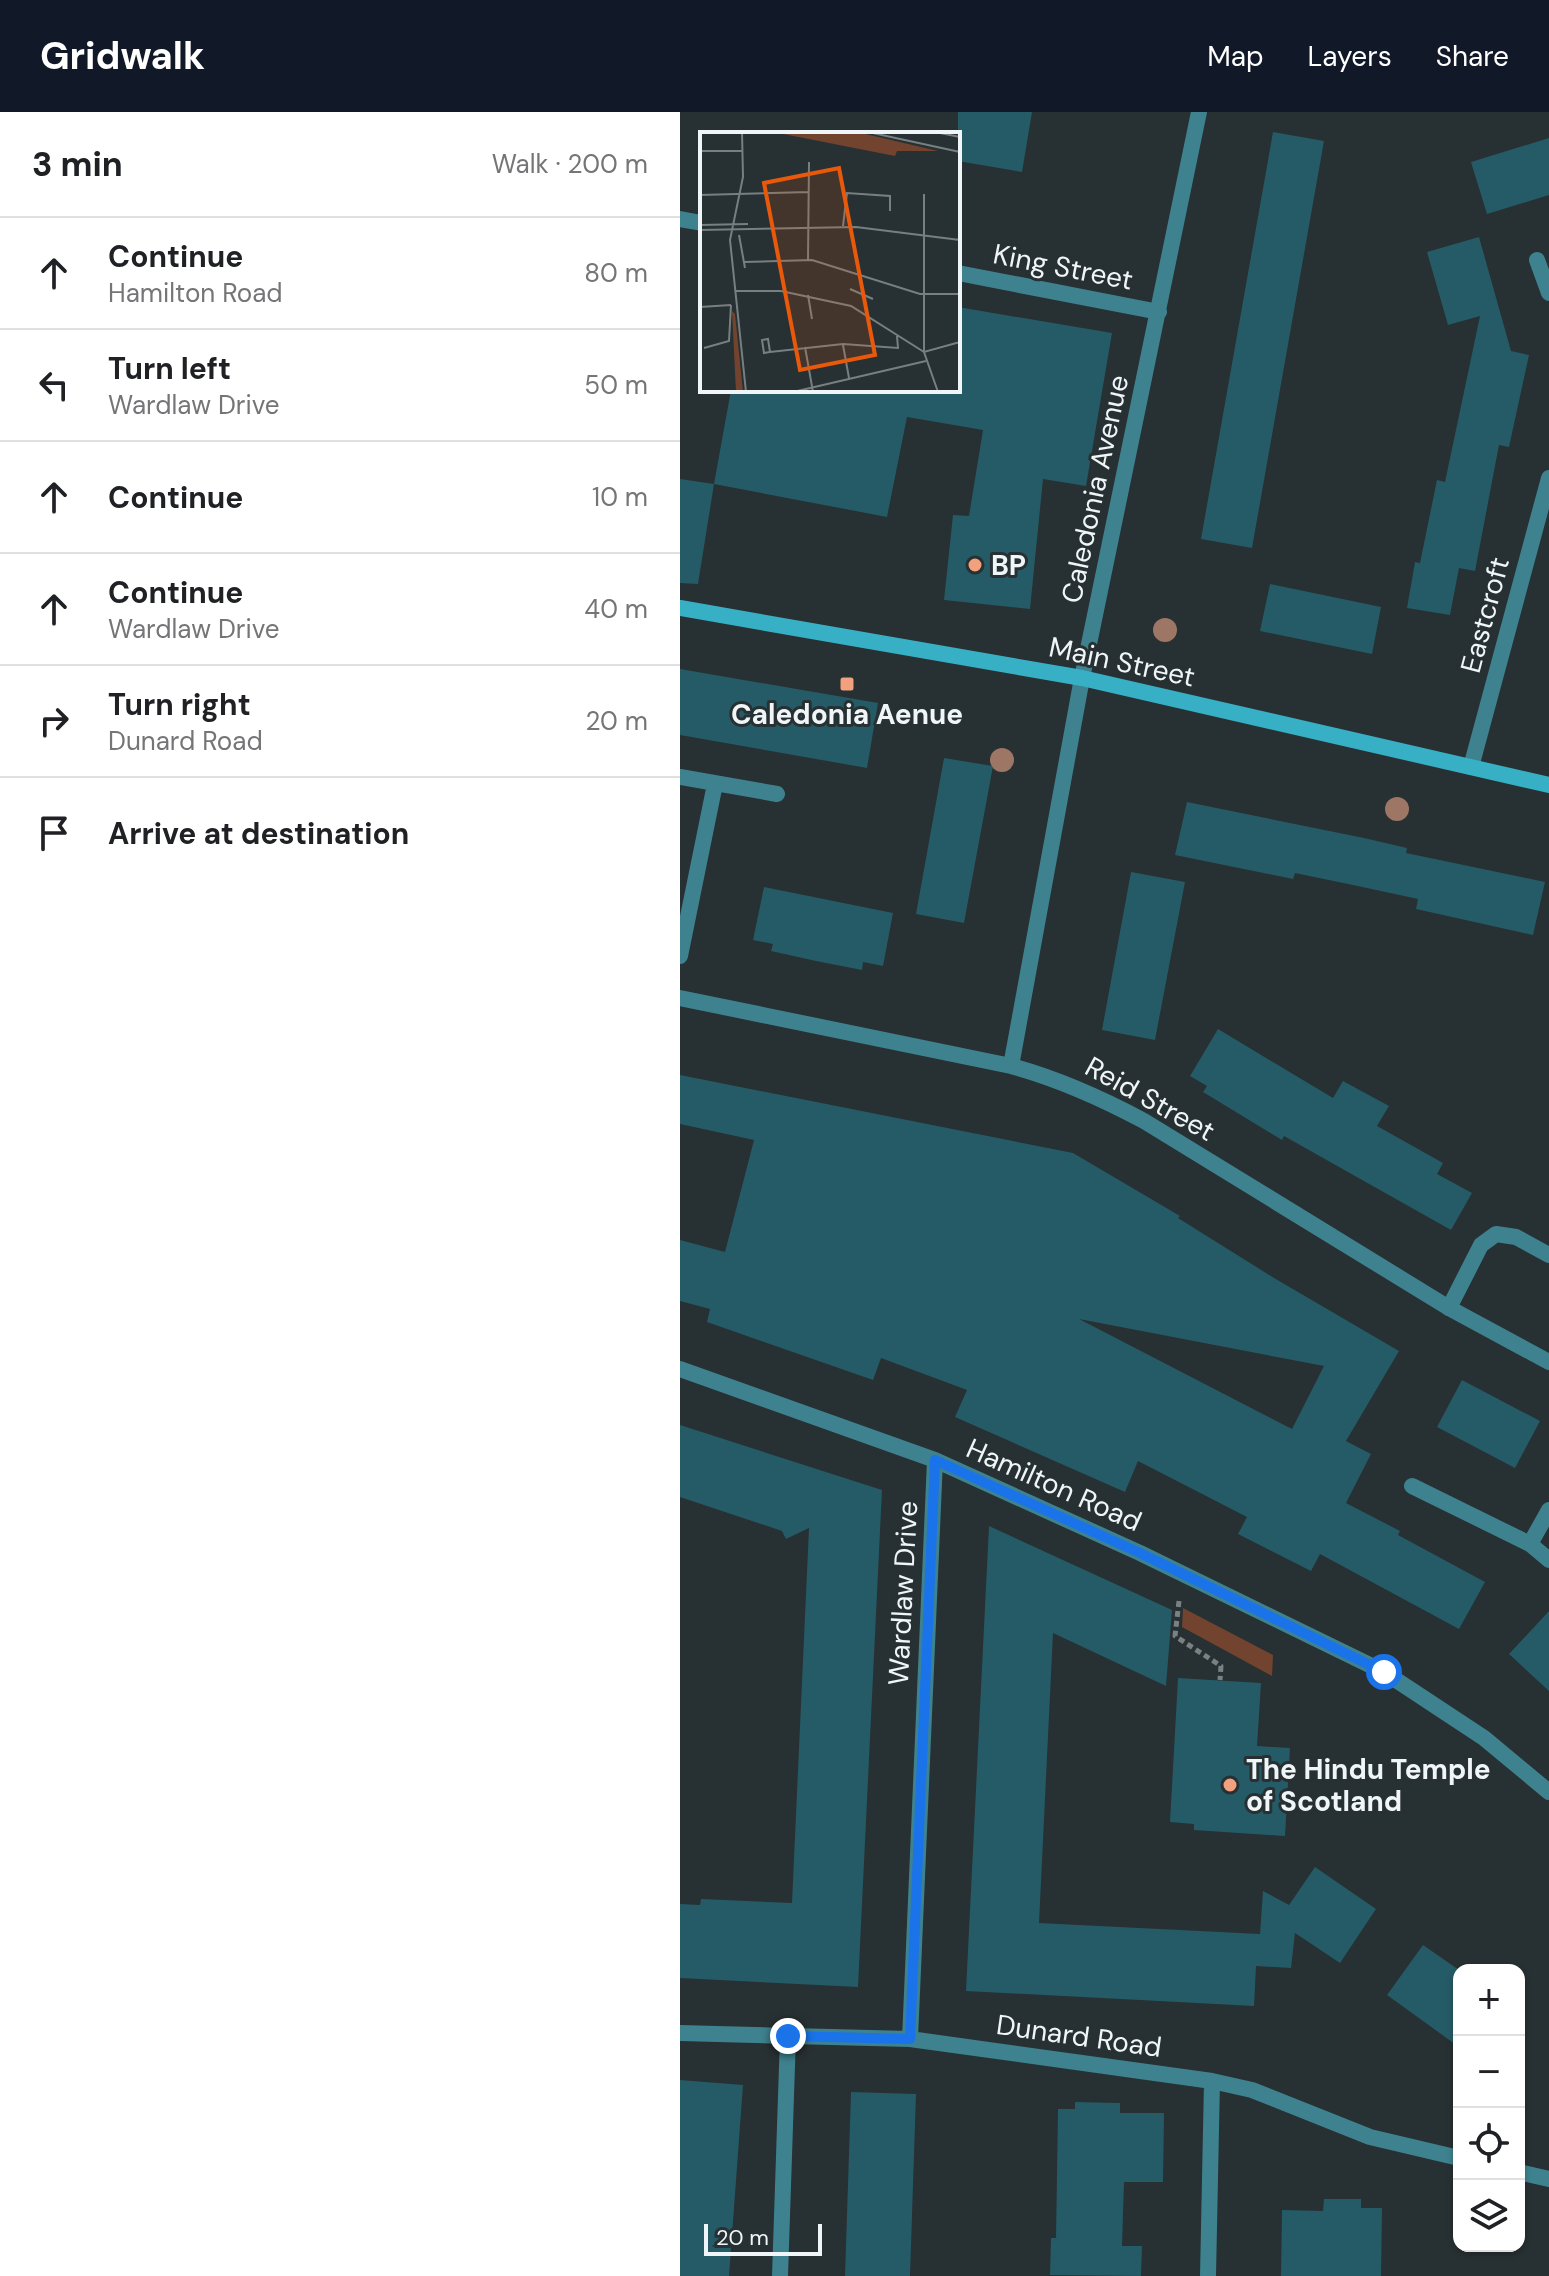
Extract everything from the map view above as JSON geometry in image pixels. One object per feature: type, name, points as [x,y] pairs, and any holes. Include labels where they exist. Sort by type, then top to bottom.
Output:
[{"type":"main road","name":"Main Street","points":[[680,608],[1082,678],[1549,785]]},
{"type":"street","name":"Caledonia Avenue","points":[[1011,1066],[1082,678],[1199,112]]},
{"type":"street","points":[[680,219],[700,223]]},
{"type":"street","points":[[1537,260],[1549,293]]},
{"type":"street","name":"King Street","points":[[960,273],[1159,312]]},
{"type":"street","name":"Eastcroft","points":[[1471,767],[1549,478]]},
{"type":"street","points":[[680,777],[777,794]]},
{"type":"street","points":[[680,956],[715,784]]},
{"type":"street","name":"Reid Street","points":[[680,998],[1011,1066],[1055,1078],[1144,1121],[1449,1308],[1549,1362]]},
{"type":"street","points":[[1449,1308],[1481,1245],[1496,1234],[1516,1237],[1549,1255]]},
{"type":"street","name":"Hamilton Road","points":[[680,1369],[935,1460],[1181,1573],[1384,1672],[1484,1738],[1549,1792]]},
{"type":"street","name":"Wardlaw Drive","points":[[910,2039],[935,1460]]},
{"type":"street","points":[[1412,1486],[1530,1544],[1549,1560]]},
{"type":"street","points":[[1530,1544],[1549,1510]]},
{"type":"street","name":"Dunard Road","points":[[680,2033],[910,2039],[1212,2081],[1252,2090],[1370,2137],[1453,2157]]},
{"type":"street","points":[[780,2276],[788,2036]]},
{"type":"street","points":[[1208,2276],[1212,2081]]},
{"type":"street","points":[[1525,2173],[1549,2179]]},
{"type":"path","points":[[1181,1573],[1175,1636],[1221,1666],[1220,1680]]},
{"type":"shaded area","points":[[1183,1608],[1273,1655],[1272,1676],[1182,1627]]},
{"type":"building","points":[[958,112],[1032,112],[1022,172],[960,161]]},
{"type":"building","points":[[1273,132],[1324,141],[1252,548],[1201,539]]},
{"type":"building","points":[[1549,138],[1549,195],[1487,214],[1471,162]]},
{"type":"building","points":[[1479,237],[1511,351],[1529,355],[1509,447],[1499,445],[1475,571],[1459,568],[1450,615],[1407,608],[1415,562],[1420,563],[1437,480],[1445,482],[1480,316],[1448,325],[1427,252]]},
{"type":"building","points":[[960,307],[1112,333],[1086,486],[1043,479],[1030,609],[944,600],[953,515],[969,516],[983,430],[907,417],[887,517],[714,484],[731,392],[960,392]]},
{"type":"building","points":[[680,479],[714,484],[698,584],[680,583]]},
{"type":"building","points":[[1270,584],[1381,607],[1372,654],[1260,631]]},
{"type":"building","points":[[680,669],[878,703],[867,768],[680,735]]},
{"type":"building","points":[[944,758],[993,766],[964,923],[916,914]]},
{"type":"building","points":[[1187,802],[1364,838],[1407,848],[1406,853],[1545,882],[1533,935],[1416,909],[1418,899],[1295,873],[1293,879],[1175,855]]},
{"type":"building","points":[[1131,872],[1185,882],[1155,1040],[1102,1030]]},
{"type":"building","points":[[764,887],[893,913],[883,966],[863,962],[862,970],[816,961],[771,951],[773,944],[753,940]]},
{"type":"building","points":[[1218,1029],[1333,1098],[1343,1081],[1389,1106],[1377,1126],[1443,1163],[1437,1174],[1472,1193],[1451,1230],[1284,1136],[1282,1140],[1203,1092],[1207,1086],[1190,1076]]},
{"type":"building","points":[[680,1075],[1073,1153],[1180,1216],[1178,1218],[1274,1278],[1399,1351],[1346,1441],[1371,1454],[1346,1503],[1485,1582],[1459,1629],[1320,1554],[1311,1571],[1238,1534],[1247,1517],[1138,1461],[1125,1492],[955,1417],[967,1390],[881,1358],[873,1380],[707,1322],[710,1309],[680,1301],[680,1240],[725,1252],[754,1140],[680,1124]],"holes":[[[1079,1319],[1324,1366],[1292,1429]]]},
{"type":"building","points":[[1462,1380],[1540,1421],[1515,1468],[1437,1427]]},
{"type":"building","points":[[680,1425],[882,1490],[858,1987],[680,1978],[680,1904],[700,1905],[701,1899],[792,1903],[809,1528],[786,1539],[782,1531],[680,1497]]},
{"type":"building","points":[[989,1526],[1172,1610],[1166,1686],[1053,1633],[1039,1923],[1260,1934],[1263,1891],[1289,1905],[1315,1867],[1376,1909],[1340,1963],[1295,1933],[1291,1968],[1256,1966],[1254,2006],[966,1991]]},
{"type":"building","points":[[1549,1611],[1549,1691],[1509,1654]]},
{"type":"building","name":"The Hindu Temple of Scotland","points":[[1178,1678],[1261,1683],[1257,1746],[1290,1748],[1285,1836],[1194,1830],[1194,1824],[1170,1822]]},
{"type":"building","points":[[1423,1945],[1453,1966],[1453,2043],[1387,1995]]},
{"type":"building","points":[[680,2080],[743,2085],[729,2276],[680,2276]]},
{"type":"building","points":[[851,2092],[916,2094],[910,2276],[845,2276]]},
{"type":"building","points":[[1075,2102],[1120,2103],[1120,2113],[1164,2113],[1163,2182],[1124,2182],[1122,2246],[1142,2246],[1141,2276],[1050,2275],[1051,2238],[1056,2238],[1058,2109],[1075,2109]]},
{"type":"building","points":[[1324,2199],[1361,2199],[1361,2208],[1382,2208],[1381,2276],[1281,2276],[1282,2210],[1323,2211]]},
{"type":"place","name":"BP","points":[[975,565]]},
{"type":"place","name":"Caledonia Aenue","points":[[847,684]]},
{"type":"place","name":"The Hindu Temple of Scotland","points":[[1230,1785]]},
{"type":"route","points":[[788,2036],[910,2039],[935,1460],[1140,1553],[1384,1672]]}]
